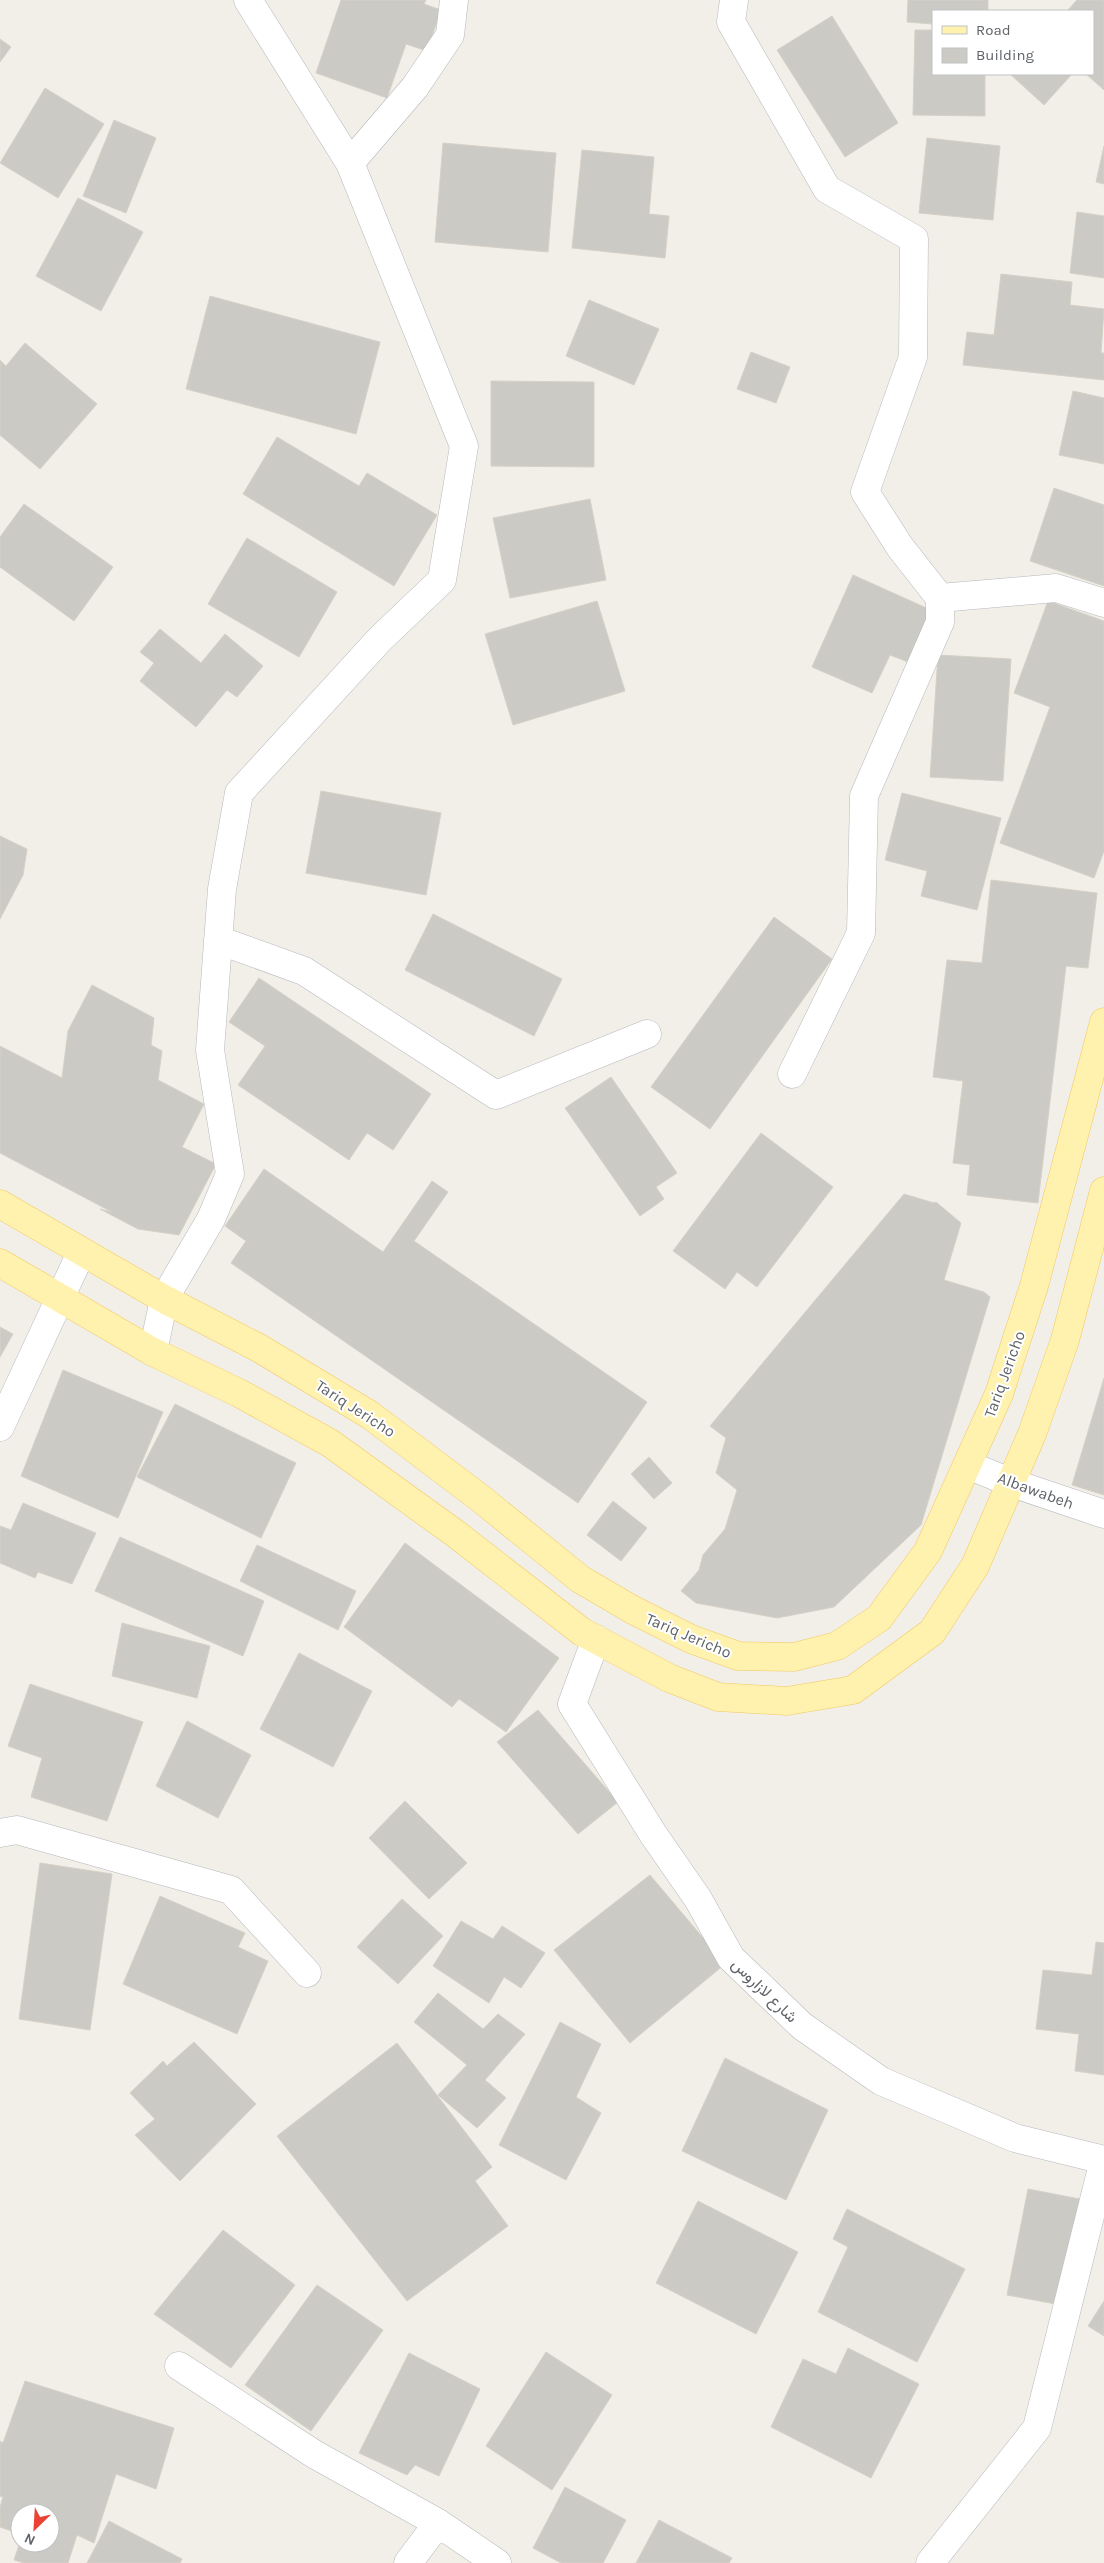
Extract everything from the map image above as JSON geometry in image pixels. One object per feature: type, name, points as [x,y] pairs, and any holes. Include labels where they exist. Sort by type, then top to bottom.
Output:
[{"type":"main road","name":"Tariq Jericho","points":[[0,1204],[81,1253],[164,1299],[259,1348],[370,1415],[480,1498],[580,1579],[633,1610],[691,1639],[738,1656],[794,1657],[837,1646],[879,1618],[928,1551],[999,1394],[1034,1286],[1104,1022]]},
{"type":"main road","points":[[0,1263],[153,1352],[239,1392],[330,1443],[456,1534],[582,1632],[668,1678],[718,1697],[787,1701],[853,1690],[932,1632],[976,1566],[1032,1434],[1065,1340],[1104,1191]]},
{"type":"street","points":[[153,1352],[164,1299],[211,1219],[230,1174],[210,1050],[222,889],[240,793],[380,638],[442,580],[464,446],[350,163],[248,0]]},
{"type":"street","points":[[350,163],[415,87],[450,35],[454,0]]},
{"type":"street","points":[[734,0],[731,22],[827,189],[914,239],[913,357],[865,492],[900,548],[940,598],[940,622],[864,796],[861,933],[792,1074]]},
{"type":"street","points":[[940,598],[1056,588],[1104,603]]},
{"type":"street","points":[[218,940],[304,971],[496,1095],[647,1034]]},
{"type":"street","points":[[0,1427],[81,1253]]},
{"type":"street","name":"Albawabeh","points":[[968,1464],[1012,1483],[1104,1514]]},
{"type":"street","name":"شارع لازاروس","points":[[596,1639],[572,1704],[653,1834],[698,1899],[731,1958],[802,2026],[881,2081],[1015,2138],[1104,2160]]},
{"type":"street","points":[[0,1833],[17,1830],[230,1890],[307,1973]]},
{"type":"street","points":[[930,2563],[1037,2428],[1104,2160]]},
{"type":"street","points":[[178,2366],[314,2454],[438,2523],[497,2563]]},
{"type":"street","points":[[408,2563],[438,2523]]},
{"type":"building","points":[[341,0],[426,0],[424,4],[441,10],[427,51],[406,44],[387,98],[316,73]]},
{"type":"building","points":[[908,0],[988,0],[988,10],[932,10],[932,24],[907,22]]},
{"type":"building","points":[[1077,0],[1104,0],[1104,90],[1087,75],[1094,75],[1094,10],[1068,10]]},
{"type":"building","points":[[832,16],[898,123],[845,157],[777,50]]},
{"type":"building","points":[[915,30],[932,30],[932,75],[985,75],[985,116],[913,115]]},
{"type":"building","points":[[0,39],[11,47],[0,62]]},
{"type":"building","points":[[1011,75],[1071,75],[1044,105]]},
{"type":"building","points":[[45,88],[104,124],[58,198],[0,163]]},
{"type":"building","points":[[114,120],[156,138],[126,213],[83,196]]},
{"type":"building","points":[[927,138],[1000,146],[993,220],[919,213]]},
{"type":"building","points":[[443,143],[556,153],[548,252],[435,242]]},
{"type":"building","points":[[1104,146],[1104,184],[1096,182]]},
{"type":"building","points":[[582,150],[654,157],[649,214],[669,216],[665,258],[572,248]]},
{"type":"building","points":[[78,198],[143,232],[101,311],[36,276]]},
{"type":"building","points":[[1077,212],[1104,216],[1104,278],[1070,273]]},
{"type":"building","points":[[1001,274],[1072,282],[1070,305],[1104,309],[1101,353],[1104,353],[1104,380],[963,365],[967,332],[994,335]]},
{"type":"building","points":[[210,296],[380,342],[356,434],[186,389]]},
{"type":"building","points":[[589,300],[659,329],[634,385],[566,356]]},
{"type":"building","points":[[25,343],[97,404],[40,469],[0,435],[0,360],[6,366]]},
{"type":"building","points":[[751,352],[790,367],[776,403],[737,389]]},
{"type":"building","points":[[491,381],[594,382],[594,467],[491,466]]},
{"type":"building","points":[[1073,391],[1104,398],[1104,464],[1059,455]]},
{"type":"building","points":[[277,437],[359,486],[367,473],[437,515],[394,586],[243,494]]},
{"type":"building","points":[[1054,488],[1104,505],[1104,586],[1030,561]]},
{"type":"building","points":[[590,499],[606,580],[510,598],[493,518]]},
{"type":"building","points":[[24,504],[113,567],[74,621],[0,567],[0,537]]},
{"type":"building","points":[[247,538],[337,592],[299,657],[208,604]]},
{"type":"building","points":[[853,575],[931,610],[908,662],[890,655],[872,693],[812,667]]},
{"type":"building","points":[[597,601],[625,691],[513,725],[485,634]]},
{"type":"building","points":[[1048,601],[1104,621],[1104,851],[1094,878],[1000,843],[1050,707],[1014,693]]},
{"type":"building","points":[[160,629],[201,663],[225,634],[263,666],[237,697],[227,690],[196,727],[140,681],[154,663],[140,652]]},
{"type":"building","points":[[938,655],[1011,659],[1003,781],[930,777]]},
{"type":"building","points":[[321,791],[441,813],[426,895],[306,873]]},
{"type":"building","points":[[902,793],[1001,818],[977,910],[921,896],[927,871],[885,860]]},
{"type":"building","points":[[0,836],[27,849],[23,875],[0,919]]},
{"type":"building","points":[[991,880],[1097,893],[1088,968],[1066,966],[1038,1203],[967,1195],[970,1165],[953,1163],[963,1081],[933,1077],[947,960],[982,963]]},
{"type":"building","points":[[433,914],[562,979],[534,1036],[405,970]]},
{"type":"building","points":[[774,917],[832,959],[710,1129],[651,1087]]},
{"type":"building","points":[[259,978],[431,1094],[393,1150],[367,1133],[349,1160],[238,1085],[265,1046],[229,1022]]},
{"type":"building","points":[[92,985],[154,1018],[151,1045],[162,1051],[158,1080],[204,1104],[182,1147],[216,1164],[179,1235],[138,1229],[100,1209],[112,1212],[0,1153],[0,1046],[62,1078],[68,1031]]},
{"type":"building","points":[[611,1077],[677,1173],[656,1187],[664,1199],[640,1216],[565,1108]]},
{"type":"building","points":[[761,1133],[833,1187],[757,1287],[737,1272],[725,1289],[673,1251]]},
{"type":"building","points":[[264,1169],[383,1252],[432,1181],[448,1192],[414,1241],[647,1402],[578,1503],[231,1263],[246,1241],[225,1226]]},
{"type":"building","points":[[904,1194],[936,1202],[961,1223],[944,1280],[984,1292],[990,1297],[921,1525],[834,1607],[777,1618],[696,1603],[681,1591],[699,1570],[703,1555],[725,1529],[737,1490],[716,1473],[726,1438],[710,1426]]},
{"type":"building","points":[[0,1327],[13,1334],[0,1357]]},
{"type":"building","points":[[63,1370],[163,1412],[118,1518],[21,1476]]},
{"type":"building","points":[[1104,1378],[1104,1495],[1072,1485]]},
{"type":"building","points":[[175,1404],[296,1463],[261,1538],[137,1477]]},
{"type":"building","points":[[649,1457],[672,1483],[654,1499],[631,1474]]},
{"type":"building","points":[[613,1501],[647,1528],[621,1561],[587,1535]]},
{"type":"building","points":[[23,1503],[96,1533],[72,1584],[38,1572],[35,1578],[0,1563],[0,1526],[11,1530]]},
{"type":"building","points":[[120,1537],[264,1601],[243,1656],[95,1591]]},
{"type":"building","points":[[405,1543],[559,1658],[506,1732],[459,1699],[452,1707],[344,1627]]},
{"type":"building","points":[[257,1545],[356,1591],[338,1630],[240,1581]]},
{"type":"building","points":[[122,1623],[210,1646],[197,1698],[112,1676]]},
{"type":"building","points":[[299,1653],[372,1691],[333,1767],[260,1729]]},
{"type":"building","points":[[30,1684],[143,1722],[107,1821],[31,1797],[42,1758],[8,1746]]},
{"type":"building","points":[[538,1710],[618,1802],[578,1834],[497,1742]]},
{"type":"building","points":[[187,1721],[251,1755],[218,1818],[156,1786]]},
{"type":"building","points":[[405,1801],[467,1863],[429,1899],[369,1838]]},
{"type":"building","points":[[40,1863],[112,1874],[90,2030],[19,2019]]},
{"type":"building","points":[[650,1875],[725,1964],[630,2043],[554,1950]]},
{"type":"building","points":[[160,1896],[245,1933],[238,1947],[268,1961],[237,2034],[123,1984]]},
{"type":"building","points":[[402,1899],[443,1936],[398,1984],[357,1947]]},
{"type":"building","points":[[461,1921],[493,1939],[502,1926],[545,1953],[521,1988],[504,1977],[489,2003],[433,1966]]},
{"type":"building","points":[[1096,1942],[1104,1943],[1104,2075],[1075,2071],[1079,2034],[1036,2029],[1043,1970],[1092,1975]]},
{"type":"building","points":[[438,1993],[483,2029],[498,2014],[525,2034],[485,2080],[506,2098],[477,2128],[438,2095],[467,2065],[414,2022]]},
{"type":"building","points":[[560,2022],[601,2044],[576,2097],[601,2113],[566,2180],[499,2145]]},
{"type":"building","points":[[194,2042],[256,2104],[180,2181],[135,2135],[155,2119],[130,2093],[163,2061],[167,2066]]},
{"type":"building","points":[[397,2043],[492,2167],[475,2181],[508,2226],[407,2301],[277,2136]]},
{"type":"building","points":[[725,2058],[828,2110],[786,2200],[682,2151]]},
{"type":"building","points":[[1028,2189],[1085,2200],[1061,2305],[1007,2295]]},
{"type":"building","points":[[698,2201],[798,2252],[756,2334],[656,2283]]},
{"type":"building","points":[[847,2209],[965,2269],[917,2362],[818,2312],[848,2247],[833,2239]]},
{"type":"building","points":[[223,2230],[295,2285],[231,2368],[154,2314]]},
{"type":"building","points":[[317,2285],[383,2330],[311,2431],[245,2385]]},
{"type":"building","points":[[1104,2301],[1104,2336],[1088,2326]]},
{"type":"building","points":[[848,2348],[919,2384],[871,2478],[771,2427],[803,2359],[836,2374]]},
{"type":"building","points":[[546,2352],[612,2395],[552,2490],[486,2446]]},
{"type":"building","points":[[409,2353],[480,2389],[439,2476],[415,2465],[407,2475],[359,2453]]},
{"type":"building","points":[[25,2381],[174,2428],[156,2489],[116,2474],[94,2543],[77,2535],[68,2563],[24,2563],[14,2560],[16,2553],[60,2553],[60,2503],[10,2503],[10,2530],[0,2527],[0,2507],[3,2497],[0,2496],[0,2441],[3,2443]]},
{"type":"building","points":[[565,2487],[626,2520],[603,2563],[561,2563],[533,2548]]},
{"type":"building","points":[[659,2520],[732,2558],[729,2563],[636,2563]]},
{"type":"building","points":[[109,2521],[182,2559],[180,2563],[87,2563]]}]
